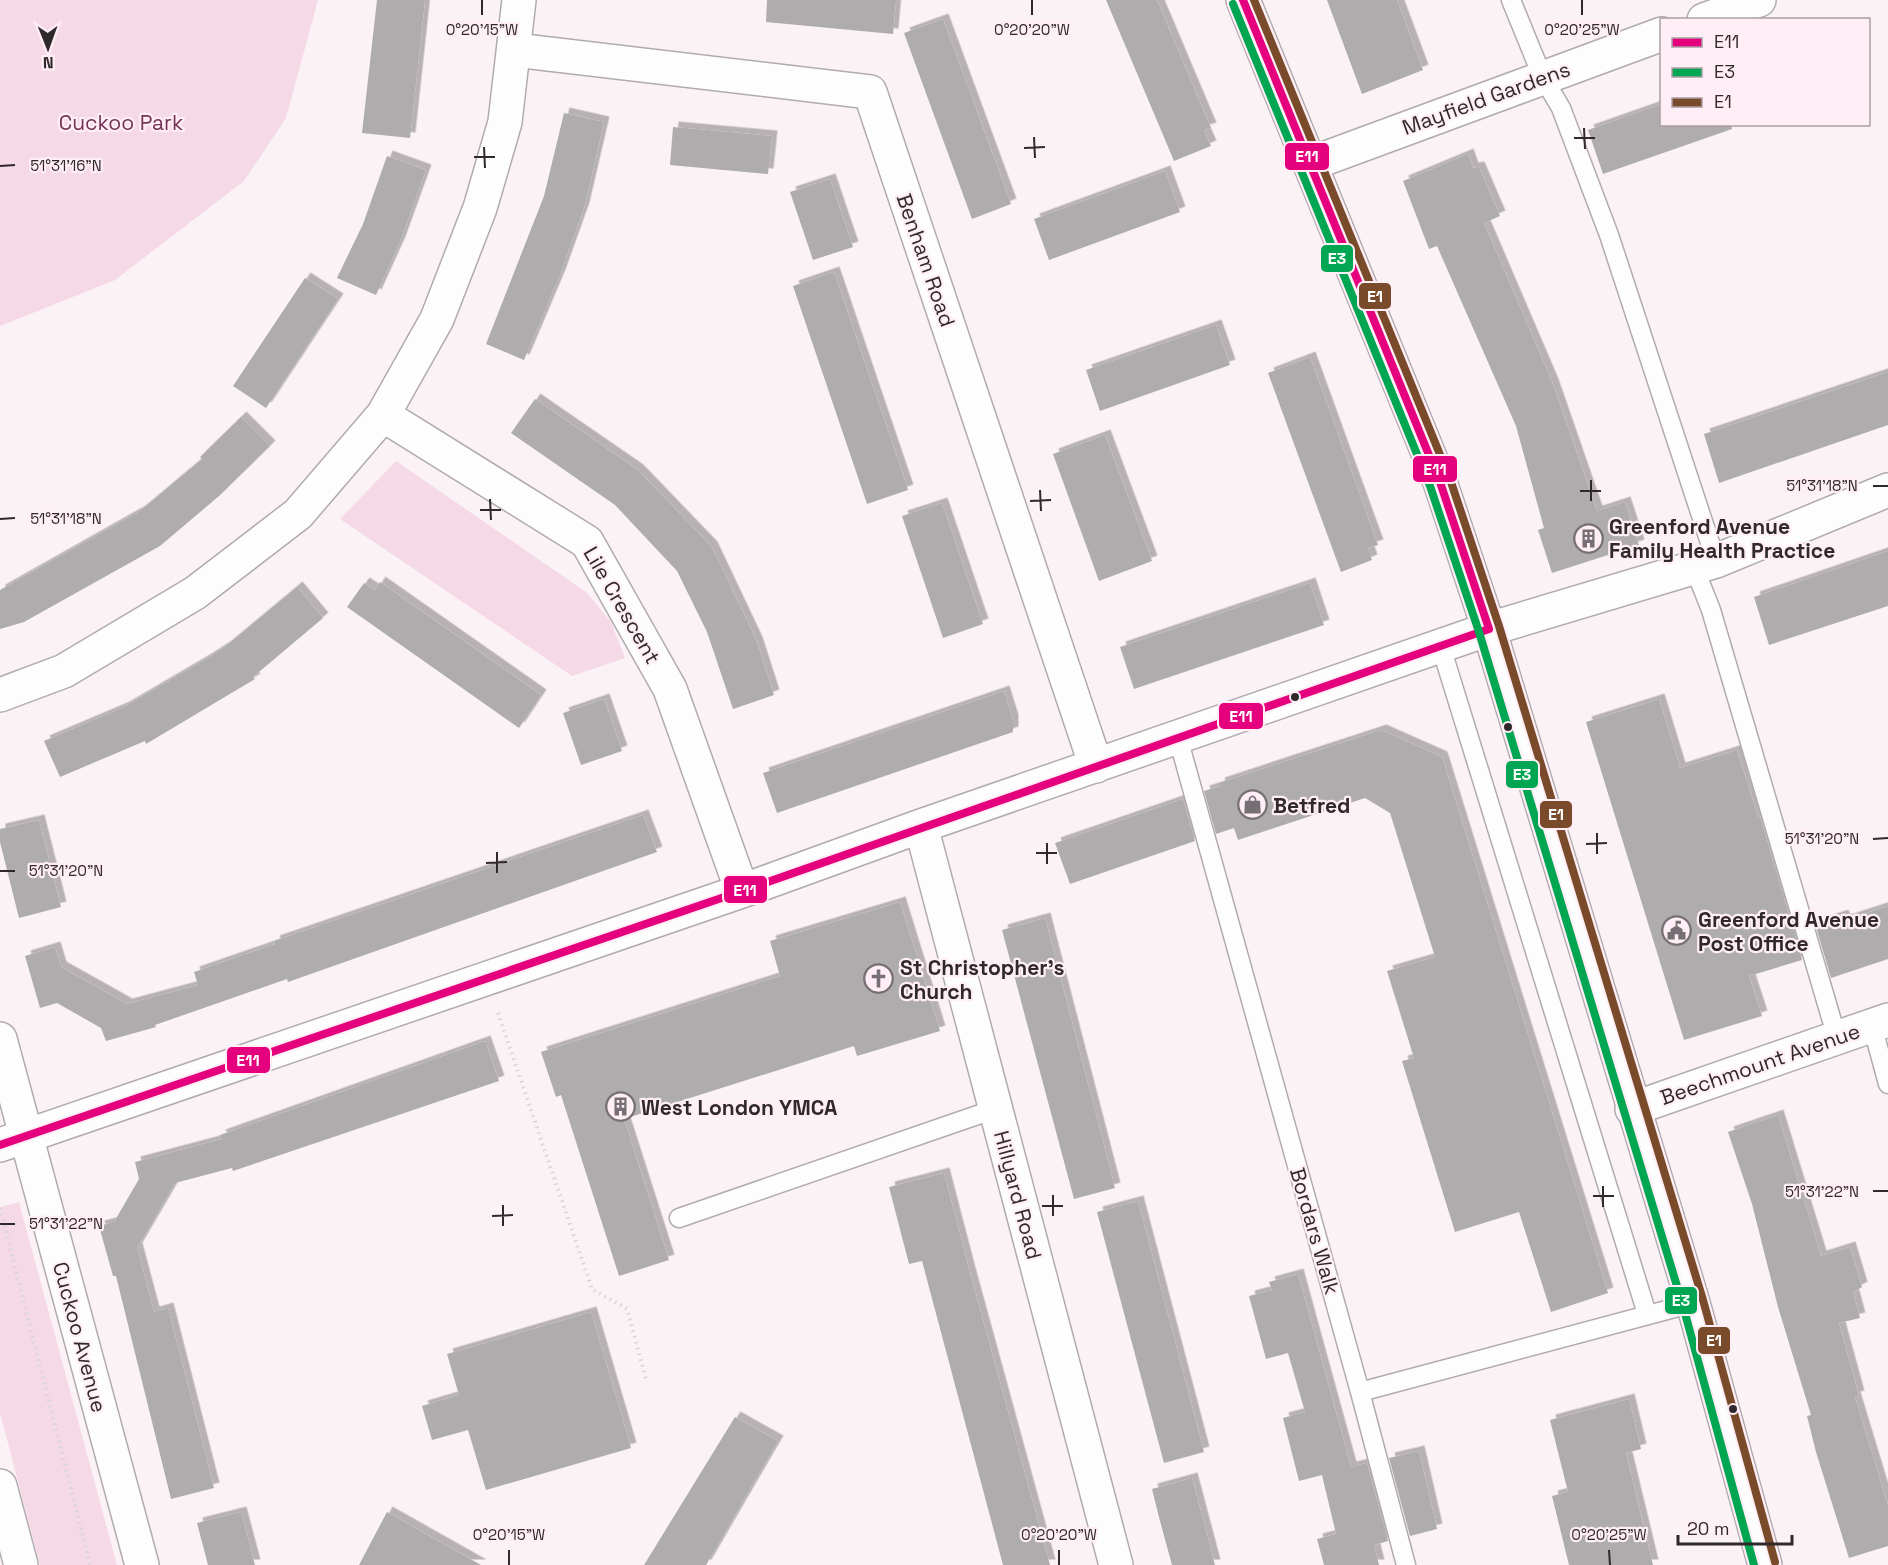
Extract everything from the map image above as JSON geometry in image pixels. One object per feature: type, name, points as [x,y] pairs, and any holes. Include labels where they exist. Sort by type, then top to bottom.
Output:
[{"type":"street","points":[[0,695],[64,671],[195,593],[298,514],[383,415],[437,319],[480,208],[505,122],[519,0]]},
{"type":"street","points":[[1243,0],[1440,482],[1490,629],[1632,1109],[1693,1303],[1765,1565]]},
{"type":"street","points":[[1710,18],[1759,0]]},
{"type":"street","name":"Mayfield Gardens","points":[[1310,164],[1542,76],[1660,35]]},
{"type":"street","name":"Benham Road","points":[[515,50],[870,92],[1096,766]]},
{"type":"street","name":"Lile Crescent","points":[[383,415],[587,542],[670,689],[742,891]]},
{"type":"street","points":[[13,1140],[742,891],[921,826],[1490,629],[1705,564],[1888,490]]},
{"type":"street","name":"Hillyard Road","points":[[921,826],[1116,1565]]},
{"type":"street","name":"Beechmount Avenue","points":[[1632,1109],[1880,1022]]},
{"type":"street","name":"Cuckoo Avenue","points":[[0,1039],[13,1140],[142,1565]]},
{"type":"street","points":[[0,1486],[21,1565]]},
{"type":"lane","points":[[1511,0],[1542,76],[1561,108],[1609,235],[1705,564],[1711,610],[1837,1038]]},
{"type":"lane","points":[[1441,647],[1647,1314]]},
{"type":"lane","name":"Bordars Walk","points":[[1178,738],[1406,1565]]},
{"type":"lane","points":[[1880,1022],[1888,1084]]},
{"type":"lane","points":[[679,1218],[996,1109]]},
{"type":"lane","points":[[1360,1392],[1693,1303]]},
{"type":"path","points":[[487,978],[592,1289],[627,1309],[646,1379]]},
{"type":"path","points":[[0,1208],[90,1565]]},
{"type":"green space","name":"Cuckoo Park","points":[[0,0],[318,0],[286,118],[244,181],[115,280],[0,326]]},
{"type":"green space","points":[[396,461],[586,592],[611,622],[625,658],[572,676],[340,519]]},
{"type":"green space","points":[[19,1202],[117,1565],[40,1565],[0,1413],[0,1207]]},
{"type":"building","points":[[377,0],[425,0],[410,138],[362,133]]},
{"type":"building","points":[[767,0],[896,0],[893,34],[766,22]]},
{"type":"building","points":[[1106,0],[1157,0],[1211,128],[1204,130],[1211,146],[1174,161]]},
{"type":"building","points":[[1327,0],[1397,0],[1423,70],[1362,94]]},
{"type":"building","points":[[943,19],[1011,204],[972,219],[904,33]]},
{"type":"building","points":[[1660,105],[1660,126],[1731,126],[1732,129],[1603,174],[1588,130]]},
{"type":"building","points":[[564,113],[604,122],[584,208],[560,275],[524,360],[486,344],[544,196]]},
{"type":"building","points":[[673,127],[772,136],[768,174],[670,165]]},
{"type":"building","points":[[1468,154],[1473,168],[1479,167],[1500,216],[1484,223],[1553,384],[1597,511],[1625,502],[1639,545],[1552,573],[1538,530],[1544,528],[1516,426],[1437,246],[1429,249],[1403,181]]},
{"type":"building","points":[[387,156],[426,170],[400,242],[376,295],[337,278],[363,224]]},
{"type":"building","points":[[1165,171],[1180,212],[1049,260],[1034,219]]},
{"type":"building","points":[[830,179],[853,247],[813,260],[790,192]]},
{"type":"building","points":[[834,272],[908,490],[867,504],[793,286]]},
{"type":"building","points":[[305,278],[338,299],[266,408],[233,386]]},
{"type":"building","points":[[1216,325],[1230,365],[1100,411],[1086,370]]},
{"type":"building","points":[[1310,357],[1378,545],[1368,548],[1372,560],[1341,572],[1268,373]]},
{"type":"building","points":[[1888,372],[1888,425],[1719,483],[1704,434]]},
{"type":"building","points":[[535,399],[638,470],[712,547],[757,642],[774,695],[733,709],[707,632],[677,571],[615,505],[511,433]]},
{"type":"building","points":[[241,417],[270,446],[219,496],[160,546],[24,622],[0,629],[0,590],[140,511],[202,459],[200,457]]},
{"type":"building","points":[[1105,435],[1152,561],[1099,581],[1053,454]]},
{"type":"building","points":[[942,503],[983,624],[943,638],[902,516]]},
{"type":"building","points":[[1888,551],[1888,606],[1769,645],[1754,597]]},
{"type":"building","points":[[380,582],[541,695],[519,728],[347,607],[364,583],[375,590]]},
{"type":"building","points":[[1310,583],[1324,625],[1134,689],[1120,647]]},
{"type":"building","points":[[297,587],[323,618],[253,677],[255,679],[146,744],[145,741],[60,777],[44,741],[124,707],[206,659],[226,646]]},
{"type":"building","points":[[1004,691],[1013,720],[1013,732],[777,813],[763,773]]},
{"type":"building","points":[[604,699],[622,751],[581,765],[563,713]]},
{"type":"building","points":[[1659,699],[1680,768],[1737,750],[1758,817],[1760,816],[1802,960],[1749,976],[1762,1016],[1684,1040],[1586,722]]},
{"type":"building","points":[[1381,730],[1442,757],[1608,1293],[1551,1312],[1519,1212],[1455,1232],[1402,1061],[1414,1058],[1387,971],[1435,957],[1390,813],[1365,798],[1238,840],[1234,828],[1216,834],[1204,791],[1220,786],[1219,783]]},
{"type":"building","points":[[1183,799],[1195,841],[1070,884],[1055,843]]},
{"type":"building","points":[[643,815],[657,852],[288,982],[287,979],[155,1025],[156,1027],[106,1041],[101,1028],[57,1003],[40,1008],[25,956],[55,947],[61,967],[127,1004],[198,985],[194,972],[275,944],[274,941]]},
{"type":"building","points":[[39,820],[61,907],[19,918],[0,842],[0,829]]},
{"type":"building","name":"West London YMCA","points":[[900,902],[940,1031],[857,1056],[854,1046],[624,1119],[669,1260],[619,1276],[561,1095],[556,1097],[541,1052],[780,976],[770,941]]},
{"type":"building","points":[[1888,906],[1888,959],[1831,978],[1815,924],[1843,915],[1845,920]]},
{"type":"building","points":[[1045,918],[1115,1188],[1074,1199],[1002,930]]},
{"type":"building","points":[[485,1041],[499,1081],[233,1171],[232,1168],[175,1183],[137,1248],[154,1312],[168,1308],[214,1488],[171,1499],[116,1276],[113,1276],[99,1226],[114,1222],[139,1179],[135,1162],[222,1139],[220,1135]]},
{"type":"building","points":[[1778,1115],[1821,1256],[1850,1247],[1862,1287],[1853,1292],[1860,1318],[1839,1323],[1859,1396],[1855,1397],[1888,1506],[1888,1546],[1849,1558],[1816,1452],[1807,1416],[1811,1415],[1778,1307],[1752,1204],[1728,1132]]},
{"type":"building","points":[[944,1173],[1050,1565],[1003,1565],[922,1261],[909,1264],[889,1187]]},
{"type":"building","points":[[1138,1201],[1204,1452],[1164,1463],[1097,1212]]},
{"type":"building","points":[[1298,1274],[1351,1467],[1367,1463],[1388,1541],[1374,1545],[1379,1565],[1324,1565],[1317,1539],[1336,1534],[1322,1475],[1299,1481],[1283,1418],[1305,1412],[1288,1353],[1266,1359],[1249,1296],[1272,1290],[1269,1282]]},
{"type":"building","points":[[591,1312],[631,1448],[486,1490],[468,1430],[432,1440],[422,1406],[459,1395],[447,1354]]},
{"type":"building","points":[[1629,1399],[1641,1449],[1626,1453],[1653,1565],[1569,1565],[1552,1496],[1568,1492],[1550,1420]]},
{"type":"building","points":[[735,1417],[778,1441],[706,1565],[644,1565]]},
{"type":"building","points":[[1419,1451],[1437,1529],[1410,1536],[1389,1458]]},
{"type":"building","points":[[1192,1478],[1215,1565],[1172,1565],[1160,1521],[1152,1489]]},
{"type":"building","points":[[241,1512],[255,1565],[208,1565],[197,1523]]},
{"type":"building","points":[[387,1512],[481,1565],[359,1565]]},
{"type":"transit line","name":"E11","points":[[1243,0],[1440,482],[1489,629]]},
{"type":"transit line","name":"E1","points":[[1254,0],[1450,479],[1499,626],[1703,1300],[1775,1562]]},
{"type":"transit line","name":"E3","points":[[1233,4],[1430,486],[1479,632],[1683,1306],[1754,1565]]},
{"type":"transit line","name":"E11","points":[[0,1145],[742,891],[1489,629]]},
{"type":"place","name":"Greenford Avenue Family Health Practice","points":[[1588,538]]},
{"type":"place","name":"Betfred","points":[[1252,805]]},
{"type":"place","name":"Greenford Avenue Post Office","points":[[1677,931]]},
{"type":"place","name":"St Christopher's Church","points":[[879,979]]},
{"type":"place","name":"West London YMCA","points":[[620,1107]]}]
